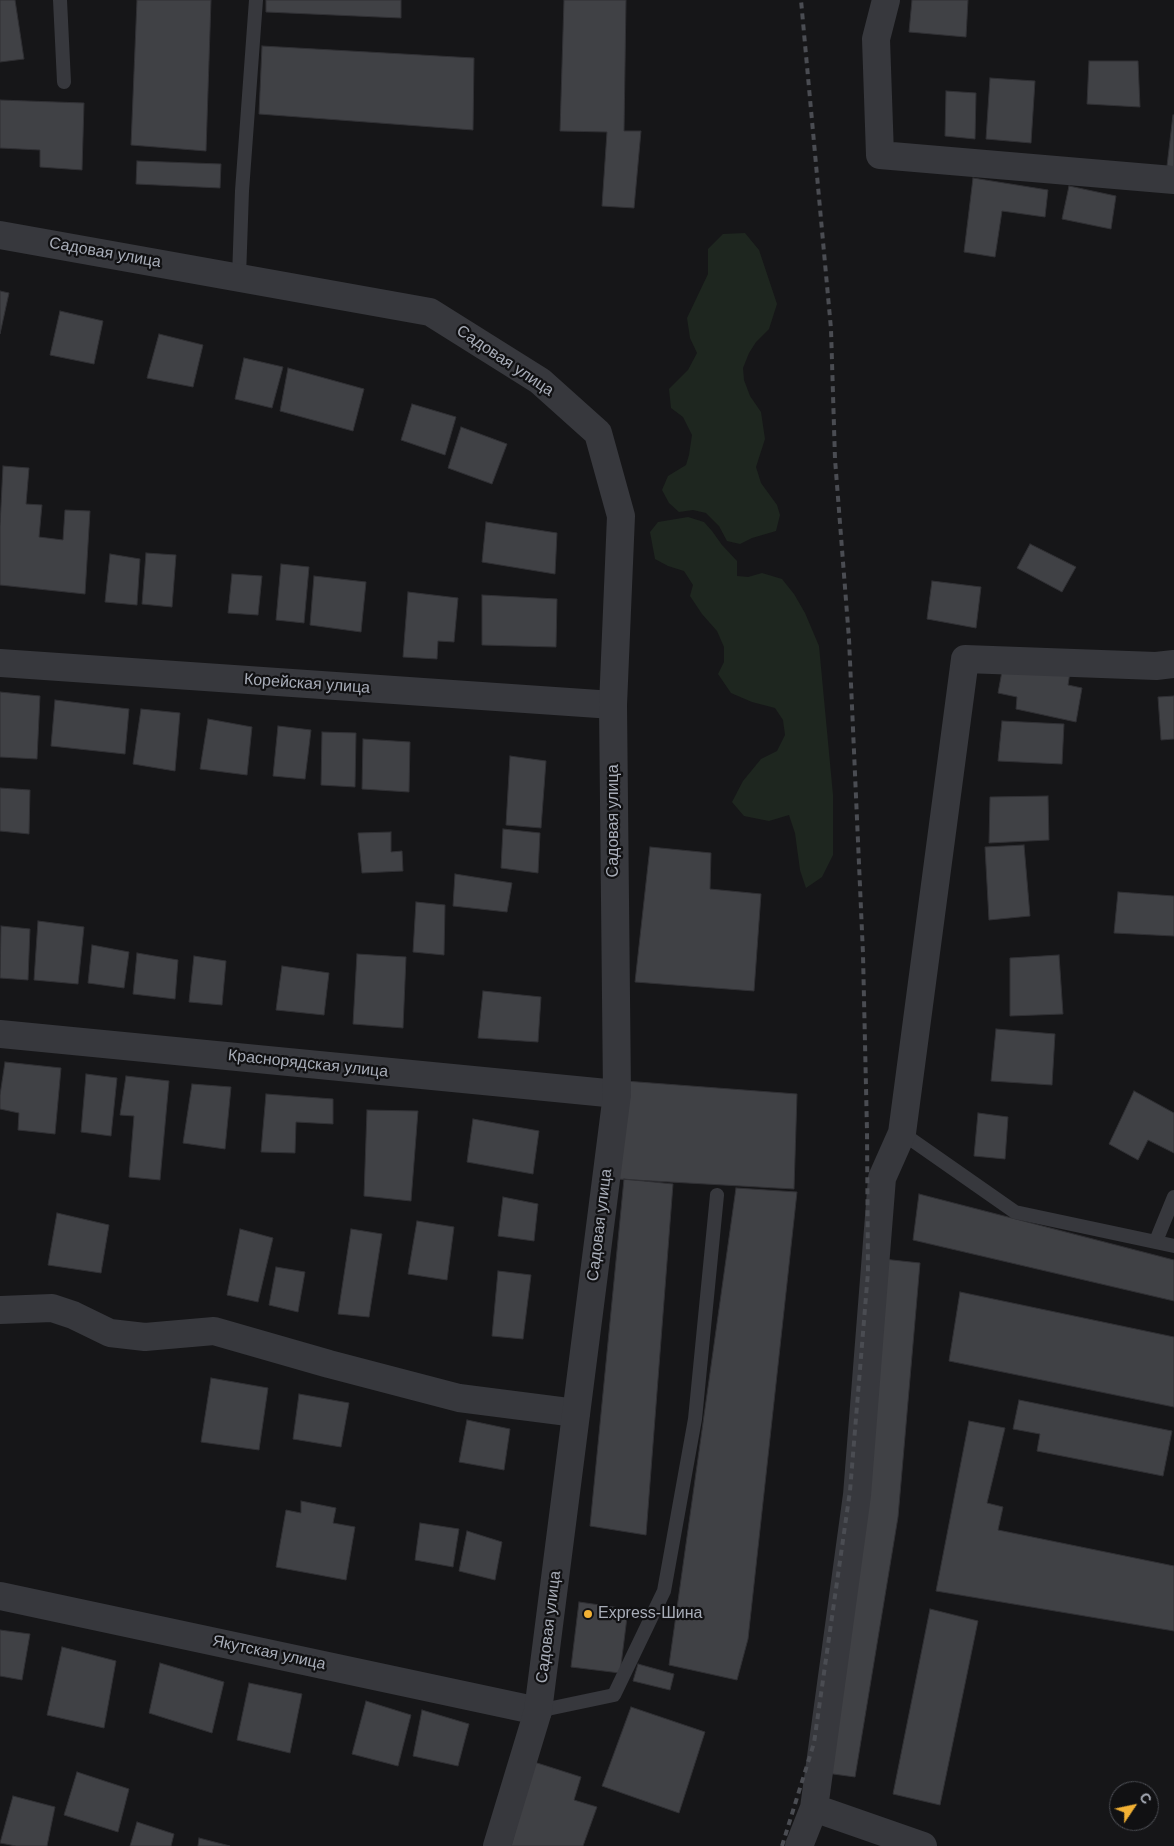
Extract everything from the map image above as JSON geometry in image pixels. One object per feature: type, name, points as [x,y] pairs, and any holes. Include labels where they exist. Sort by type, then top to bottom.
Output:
[{"type":"street","points":[[886,0],[876,39],[880,155],[1174,180]]},
{"type":"street","name":"Садовая улица","points":[[0,234],[430,312],[540,381],[598,433],[621,516],[613,704],[617,1094],[538,1711],[497,1846]]},
{"type":"street","points":[[799,1846],[814,1808],[857,1495],[882,1178],[902,1133],[965,659],[1156,666],[1174,664]]},
{"type":"street","name":"Корейская улица","points":[[0,663],[613,704]]},
{"type":"street","name":"Краснорядская улица","points":[[0,1034],[617,1094]]},
{"type":"street","points":[[0,1310],[52,1308],[73,1315],[110,1334],[145,1337],[214,1331],[321,1362],[459,1398],[576,1413]]},
{"type":"street","name":"Якутская улица","points":[[0,1596],[538,1711]]},
{"type":"street","points":[[814,1808],[923,1846]]},
{"type":"lane","points":[[60,0],[64,82]]},
{"type":"lane","points":[[239,277],[242,191],[256,0]]},
{"type":"lane","points":[[902,1133],[1015,1212],[1174,1246]]},
{"type":"lane","points":[[538,1711],[614,1695],[664,1590],[695,1420],[717,1195]]},
{"type":"lane","points":[[1156,1241],[1174,1196]]},
{"type":"shaded area","points":[[745,233],[759,250],[777,304],[769,329],[756,342],[743,368],[744,380],[750,396],[761,412],[765,439],[756,467],[761,483],[777,505],[780,515],[776,531],[752,538],[740,544],[727,541],[719,526],[706,513],[693,510],[679,512],[669,503],[662,490],[668,476],[686,465],[689,455],[692,435],[683,417],[671,408],[669,389],[688,370],[697,353],[690,338],[687,318],[708,274],[708,249],[723,234]]},
{"type":"shaded area","points":[[688,517],[704,522],[737,561],[737,576],[748,577],[762,573],[782,579],[794,594],[805,613],[819,646],[833,795],[833,855],[822,877],[806,888],[800,870],[795,833],[789,815],[769,821],[744,816],[732,802],[743,781],[761,759],[777,751],[785,735],[783,720],[775,708],[752,702],[731,693],[718,674],[724,662],[724,647],[717,631],[690,596],[693,585],[684,571],[655,559],[650,532],[658,522]]},
{"type":"building","points":[[0,0],[15,0],[24,59],[0,62]]},
{"type":"building","points":[[137,0],[211,0],[206,151],[131,145]]},
{"type":"building","points":[[266,0],[401,0],[401,18],[266,12]]},
{"type":"building","points":[[564,0],[626,0],[624,131],[641,131],[634,208],[602,206],[607,132],[560,131]]},
{"type":"building","points":[[912,0],[968,0],[966,37],[909,32]]},
{"type":"building","points":[[262,46],[474,58],[473,130],[259,114]]},
{"type":"building","points":[[1089,61],[1138,61],[1140,107],[1087,104]]},
{"type":"building","points":[[990,78],[1035,81],[1031,143],[986,139]]},
{"type":"building","points":[[946,91],[976,93],[975,139],[945,136]]},
{"type":"building","points":[[0,100],[84,103],[82,170],[40,167],[40,150],[0,148]]},
{"type":"building","points":[[1174,115],[1174,167],[1167,166]]},
{"type":"building","points":[[137,161],[221,164],[220,188],[136,184]]},
{"type":"building","points":[[973,178],[1048,190],[1045,217],[1002,211],[995,257],[964,252]]},
{"type":"building","points":[[1069,186],[1116,196],[1111,229],[1062,219]]},
{"type":"building","points":[[0,291],[9,293],[0,334]]},
{"type":"building","points":[[60,311],[103,321],[94,364],[50,355]]},
{"type":"building","points":[[159,334],[203,345],[193,387],[147,378]]},
{"type":"building","points":[[244,358],[283,367],[272,408],[235,399]]},
{"type":"building","points":[[288,368],[364,389],[353,431],[280,411]]},
{"type":"building","points":[[412,404],[456,417],[445,455],[401,440]]},
{"type":"building","points":[[461,427],[507,444],[492,484],[448,468]]},
{"type":"building","points":[[3,466],[29,468],[26,504],[42,505],[39,537],[63,540],[65,510],[90,511],[85,594],[0,585]]},
{"type":"building","points":[[486,522],[557,533],[555,574],[482,562]]},
{"type":"building","points":[[1030,544],[1076,567],[1062,592],[1017,568]]},
{"type":"building","points":[[146,553],[176,555],[172,607],[142,604]]},
{"type":"building","points":[[110,554],[140,559],[137,605],[105,602]]},
{"type":"building","points":[[281,564],[309,567],[304,623],[276,620]]},
{"type":"building","points":[[232,574],[262,576],[258,615],[228,613]]},
{"type":"building","points":[[314,576],[366,582],[361,632],[310,625]]},
{"type":"building","points":[[932,581],[981,587],[976,628],[927,619]]},
{"type":"building","points":[[408,592],[458,598],[454,642],[438,641],[437,659],[403,657]]},
{"type":"building","points":[[482,595],[557,599],[556,647],[482,645]]},
{"type":"building","points":[[1003,666],[1070,672],[1068,685],[1082,688],[1076,722],[1016,709],[1017,697],[998,693]]},
{"type":"building","points":[[0,692],[40,696],[37,759],[0,757]]},
{"type":"building","points":[[1174,696],[1174,739],[1161,740],[1158,697]]},
{"type":"building","points":[[55,700],[129,709],[125,754],[51,746]]},
{"type":"building","points":[[141,709],[180,713],[175,771],[133,764]]},
{"type":"building","points":[[208,719],[252,727],[247,775],[200,769]]},
{"type":"building","points":[[1002,721],[1064,724],[1062,764],[998,761]]},
{"type":"building","points":[[278,726],[311,730],[305,779],[273,776]]},
{"type":"building","points":[[322,732],[356,733],[355,787],[321,785]]},
{"type":"building","points":[[363,739],[410,742],[409,792],[362,789]]},
{"type":"building","points":[[510,756],[546,761],[541,828],[506,825]]},
{"type":"building","points":[[0,788],[30,790],[29,834],[0,831]]},
{"type":"building","points":[[1048,796],[1049,840],[989,843],[990,797]]},
{"type":"building","points":[[503,829],[540,833],[538,873],[501,868]]},
{"type":"building","points":[[391,832],[391,852],[402,851],[403,871],[362,873],[358,833]]},
{"type":"building","points":[[1024,845],[1030,916],[989,920],[985,847]]},
{"type":"building","points":[[650,847],[711,853],[710,889],[761,894],[754,991],[635,982]]},
{"type":"building","points":[[455,874],[512,883],[507,912],[453,906]]},
{"type":"building","points":[[1118,892],[1174,896],[1174,936],[1114,933]]},
{"type":"building","points":[[416,902],[445,905],[444,955],[413,952]]},
{"type":"building","points":[[38,921],[84,927],[78,984],[34,980]]},
{"type":"building","points":[[1,926],[30,929],[28,980],[0,978]]},
{"type":"building","points":[[92,945],[129,952],[124,988],[88,983]]},
{"type":"building","points":[[137,953],[178,960],[175,999],[133,994]]},
{"type":"building","points":[[357,954],[406,957],[403,1028],[353,1024]]},
{"type":"building","points":[[1059,955],[1063,1014],[1010,1016],[1010,958]]},
{"type":"building","points":[[194,956],[226,961],[222,1005],[189,1002]]},
{"type":"building","points":[[282,966],[329,973],[324,1015],[276,1010]]},
{"type":"building","points":[[483,991],[541,997],[538,1042],[478,1038]]},
{"type":"building","points":[[996,1029],[1055,1034],[1052,1085],[991,1081]]},
{"type":"building","points":[[5,1062],[61,1068],[55,1134],[18,1130],[19,1113],[0,1109]]},
{"type":"building","points":[[86,1074],[117,1078],[111,1136],[81,1132]]},
{"type":"building","points":[[126,1076],[169,1081],[160,1180],[129,1177],[134,1116],[120,1115]]},
{"type":"building","points":[[625,1081],[797,1094],[794,1189],[617,1179]]},
{"type":"building","points":[[192,1084],[231,1087],[225,1149],[183,1143]]},
{"type":"building","points":[[1134,1091],[1174,1113],[1174,1153],[1148,1140],[1138,1160],[1109,1144]]},
{"type":"building","points":[[266,1094],[333,1099],[333,1124],[296,1122],[295,1153],[261,1152]]},
{"type":"building","points":[[367,1110],[418,1111],[411,1201],[364,1196]]},
{"type":"building","points":[[978,1113],[1008,1117],[1005,1159],[974,1156]]},
{"type":"building","points":[[473,1119],[539,1131],[533,1174],[467,1162]]},
{"type":"building","points":[[624,1179],[673,1184],[646,1535],[590,1526]]},
{"type":"building","points":[[736,1188],[797,1192],[748,1639],[737,1680],[669,1665]]},
{"type":"building","points":[[919,1194],[1174,1260],[1174,1301],[913,1240]]},
{"type":"building","points":[[503,1197],[538,1204],[534,1241],[498,1236]]},
{"type":"building","points":[[57,1213],[109,1225],[101,1273],[48,1265]]},
{"type":"building","points":[[417,1221],[454,1227],[447,1280],[408,1274]]},
{"type":"building","points":[[240,1229],[273,1238],[258,1302],[227,1295]]},
{"type":"building","points":[[351,1229],[382,1234],[369,1317],[338,1314]]},
{"type":"building","points":[[883,1259],[920,1263],[898,1517],[855,1777],[826,1773]]},
{"type":"building","points":[[276,1267],[305,1272],[298,1312],[269,1305]]},
{"type":"building","points":[[498,1271],[531,1275],[523,1339],[492,1336]]},
{"type":"building","points":[[960,1292],[1174,1337],[1174,1407],[949,1361]]},
{"type":"building","points":[[211,1378],[268,1388],[259,1450],[201,1442]]},
{"type":"building","points":[[299,1394],[349,1403],[341,1447],[293,1439]]},
{"type":"building","points":[[1019,1400],[1172,1431],[1163,1476],[1037,1451],[1040,1434],[1013,1429]]},
{"type":"building","points":[[467,1420],[510,1429],[504,1470],[459,1462]]},
{"type":"building","points":[[969,1421],[1005,1428],[987,1503],[1003,1507],[998,1530],[1174,1566],[1174,1631],[936,1591]]},
{"type":"building","points":[[301,1501],[336,1508],[333,1523],[355,1527],[346,1580],[276,1567],[286,1510],[301,1513]]},
{"type":"building","points":[[420,1523],[459,1529],[453,1567],[415,1560]]},
{"type":"building","points":[[467,1531],[502,1542],[495,1580],[459,1571]]},
{"type":"building","points":[[579,1602],[628,1609],[620,1673],[571,1667]]},
{"type":"building","points":[[930,1609],[978,1621],[940,1805],[893,1794]]},
{"type":"building","points":[[0,1630],[30,1634],[22,1680],[0,1676]]},
{"type":"building","points":[[62,1647],[116,1661],[104,1728],[47,1715]]},
{"type":"building","points":[[160,1663],[224,1682],[212,1733],[149,1713]]},
{"type":"building","points":[[638,1664],[674,1674],[670,1690],[633,1681]]},
{"type":"building","points":[[249,1683],[302,1694],[290,1753],[237,1740]]},
{"type":"building","points":[[366,1701],[411,1715],[398,1766],[352,1754]]},
{"type":"building","points":[[631,1707],[705,1732],[679,1813],[602,1786]]},
{"type":"building","points":[[422,1710],[469,1724],[458,1766],[413,1756]]},
{"type":"building","points":[[534,1762],[581,1777],[574,1800],[597,1807],[583,1846],[511,1846]]},
{"type":"building","points":[[77,1772],[129,1789],[118,1832],[64,1815]]},
{"type":"building","points":[[13,1796],[55,1807],[47,1846],[16,1846],[0,1843]]},
{"type":"building","points":[[137,1822],[174,1834],[171,1846],[130,1846]]},
{"type":"building","points":[[199,1838],[230,1846],[198,1846]]},
{"type":"railway","points":[[782,1846],[814,1743],[850,1491],[868,1272],[863,954],[849,639],[835,459],[831,329],[801,0]]},
{"type":"place","name":"Express-Шина","points":[[588,1614]]}]
